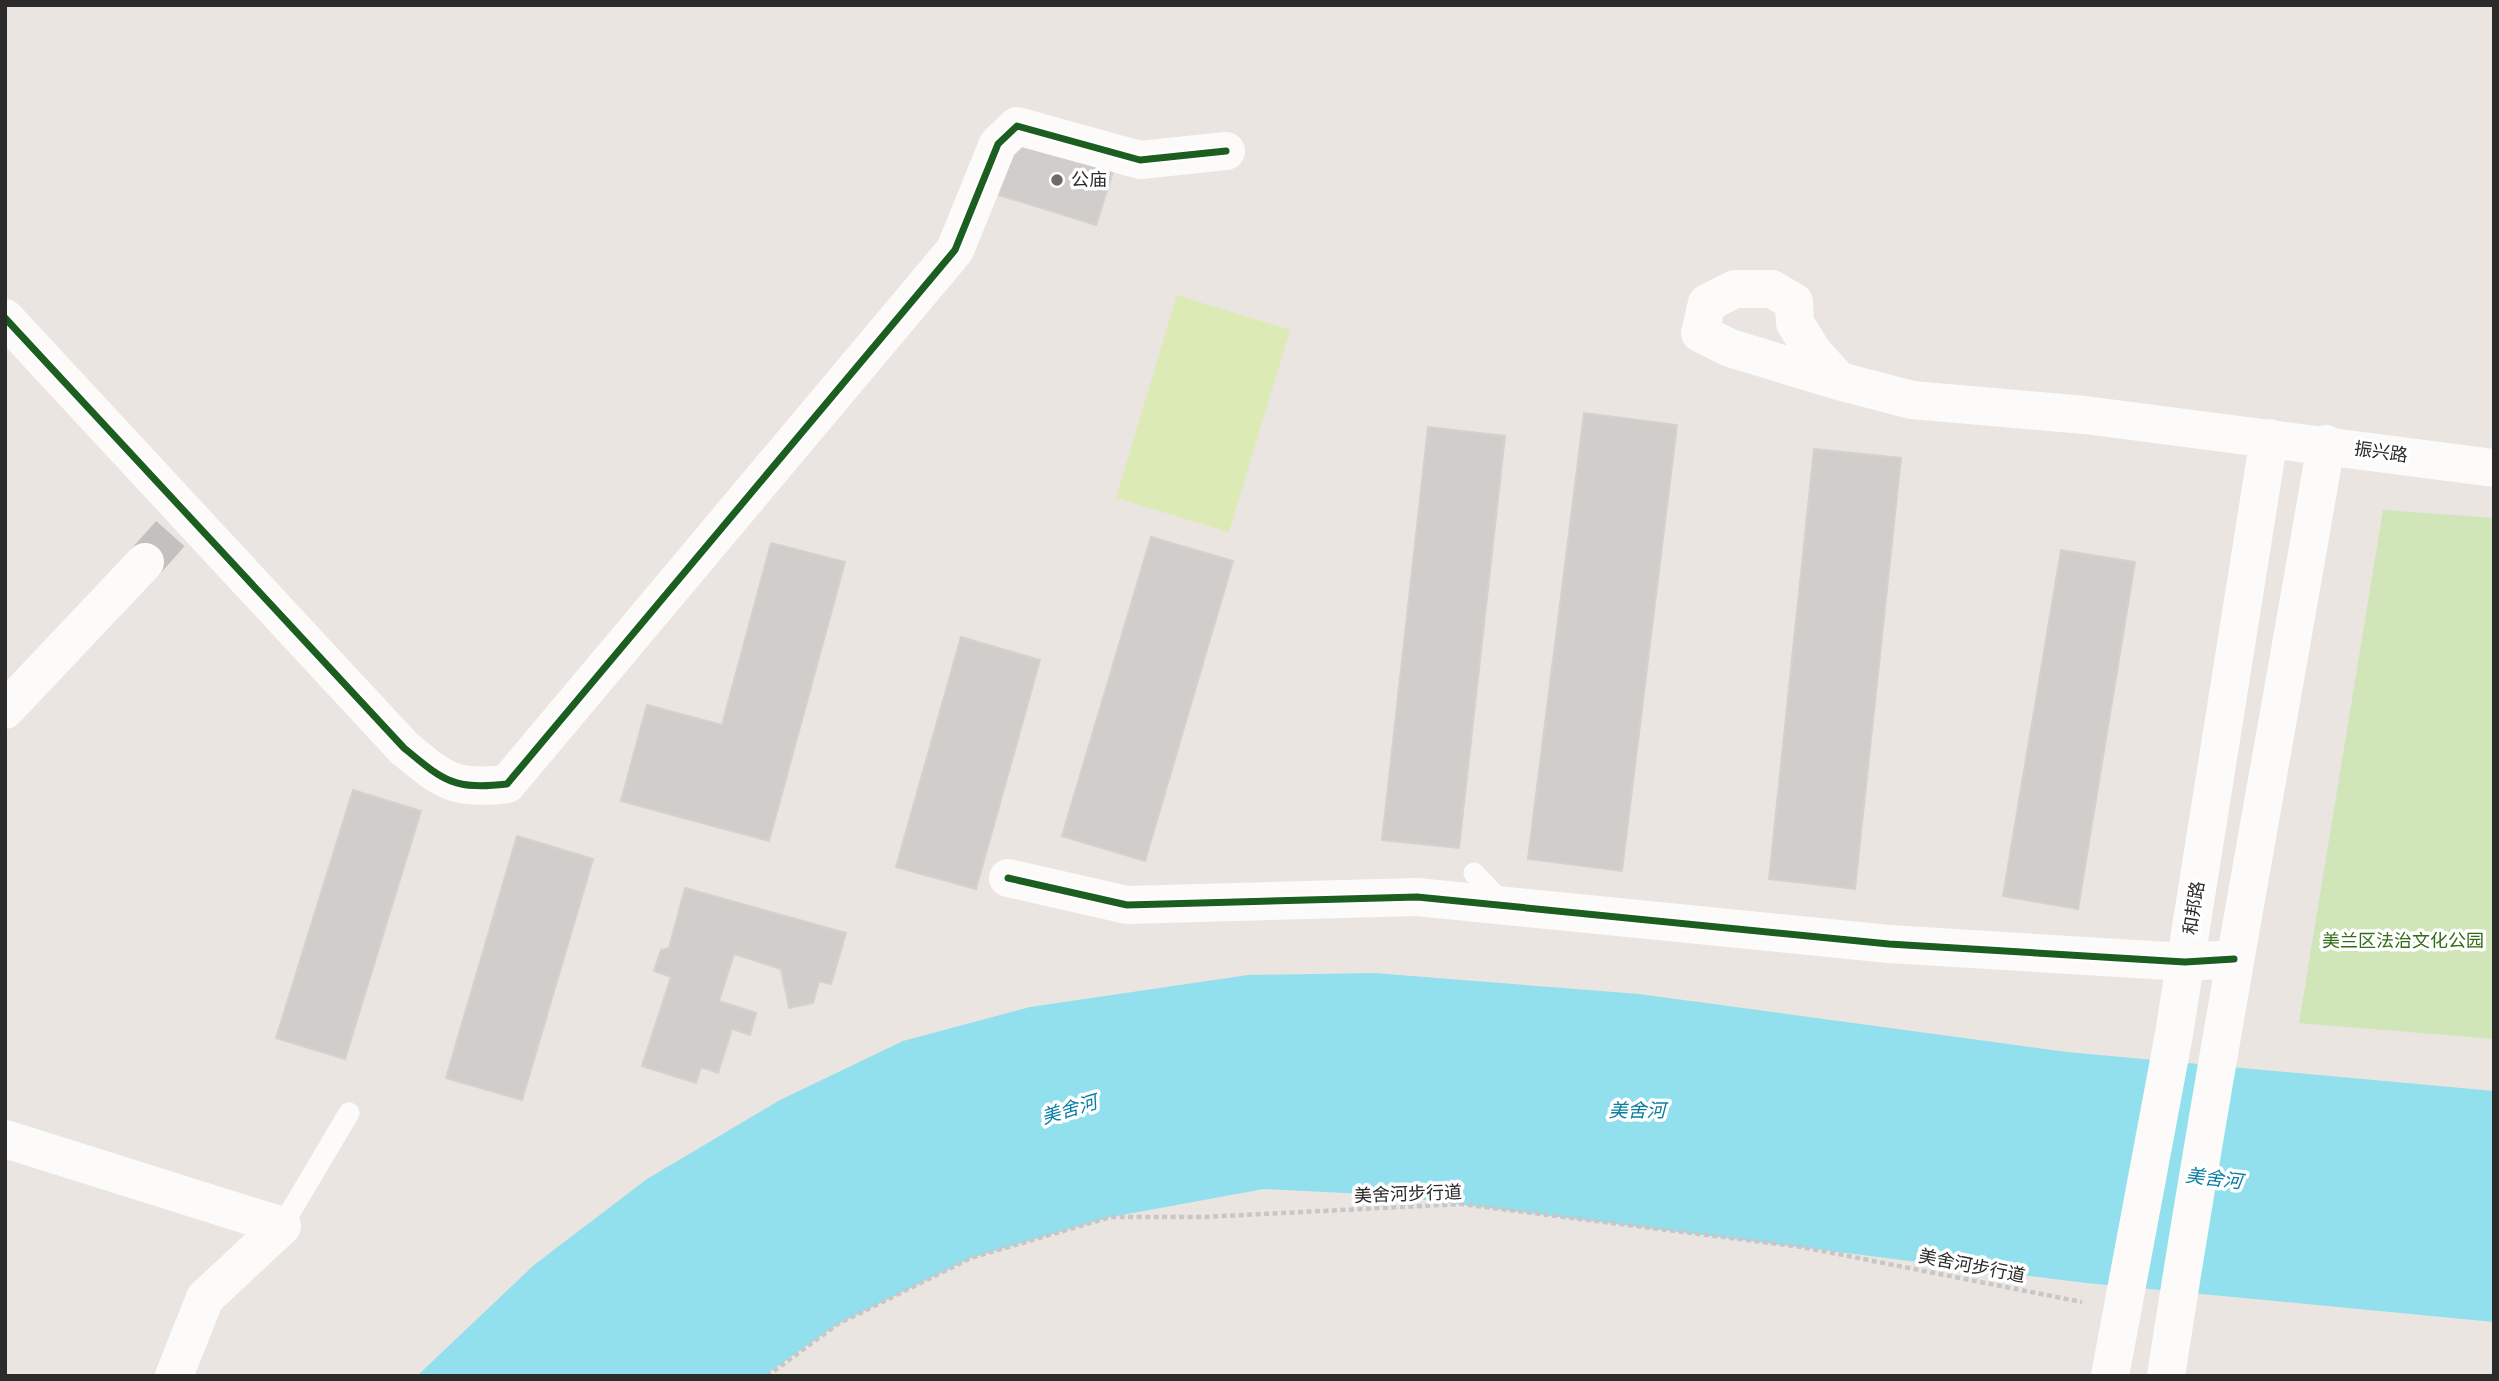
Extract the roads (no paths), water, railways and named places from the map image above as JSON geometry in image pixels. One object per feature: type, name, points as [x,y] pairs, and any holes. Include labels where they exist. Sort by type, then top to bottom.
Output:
[{"type":"street","points":[[5,318],[404,748],[441,778],[475,787],[507,784],[954,250],[998,144],[1017,126],[1140,160],[1226,151]]},
{"type":"street","name":"振兴路","points":[[1839,381],[1912,400],[2085,415],[2326,444],[2494,468]]},
{"type":"street","name":"和邦路","points":[[2110,1376],[2174,1034],[2269,438]]},
{"type":"street","points":[[2166,1376],[2234,959],[2278,729],[2326,444]]},
{"type":"street","points":[[5,710],[145,562]]},
{"type":"street","points":[[1008,878],[1126,905],[1417,897],[1889,944],[2185,962],[2234,959]]},
{"type":"street","points":[[5,1139],[282,1226],[205,1298],[174,1376]]},
{"type":"lane","points":[[1474,873],[1505,905]]},
{"type":"lane","points":[[282,1226],[349,1113]]},
{"type":"water","name":"美舍河","points":[[1374,973],[1639,994],[2067,1052],[2494,1091],[2494,1322],[2086,1283],[1384,1195],[1264,1189],[1111,1217],[971,1258],[838,1324],[764,1376],[417,1376],[534,1265],[647,1179],[780,1100],[903,1041],[1030,1007],[1248,975]]},
{"type":"tunnel","points":[[145,562],[188,514]]},
{"type":"place","name":"公庙","points":[[1057,180]]},
{"type":"park label","name":"美兰区法治文化公园","points":[[2403,941]]}]
